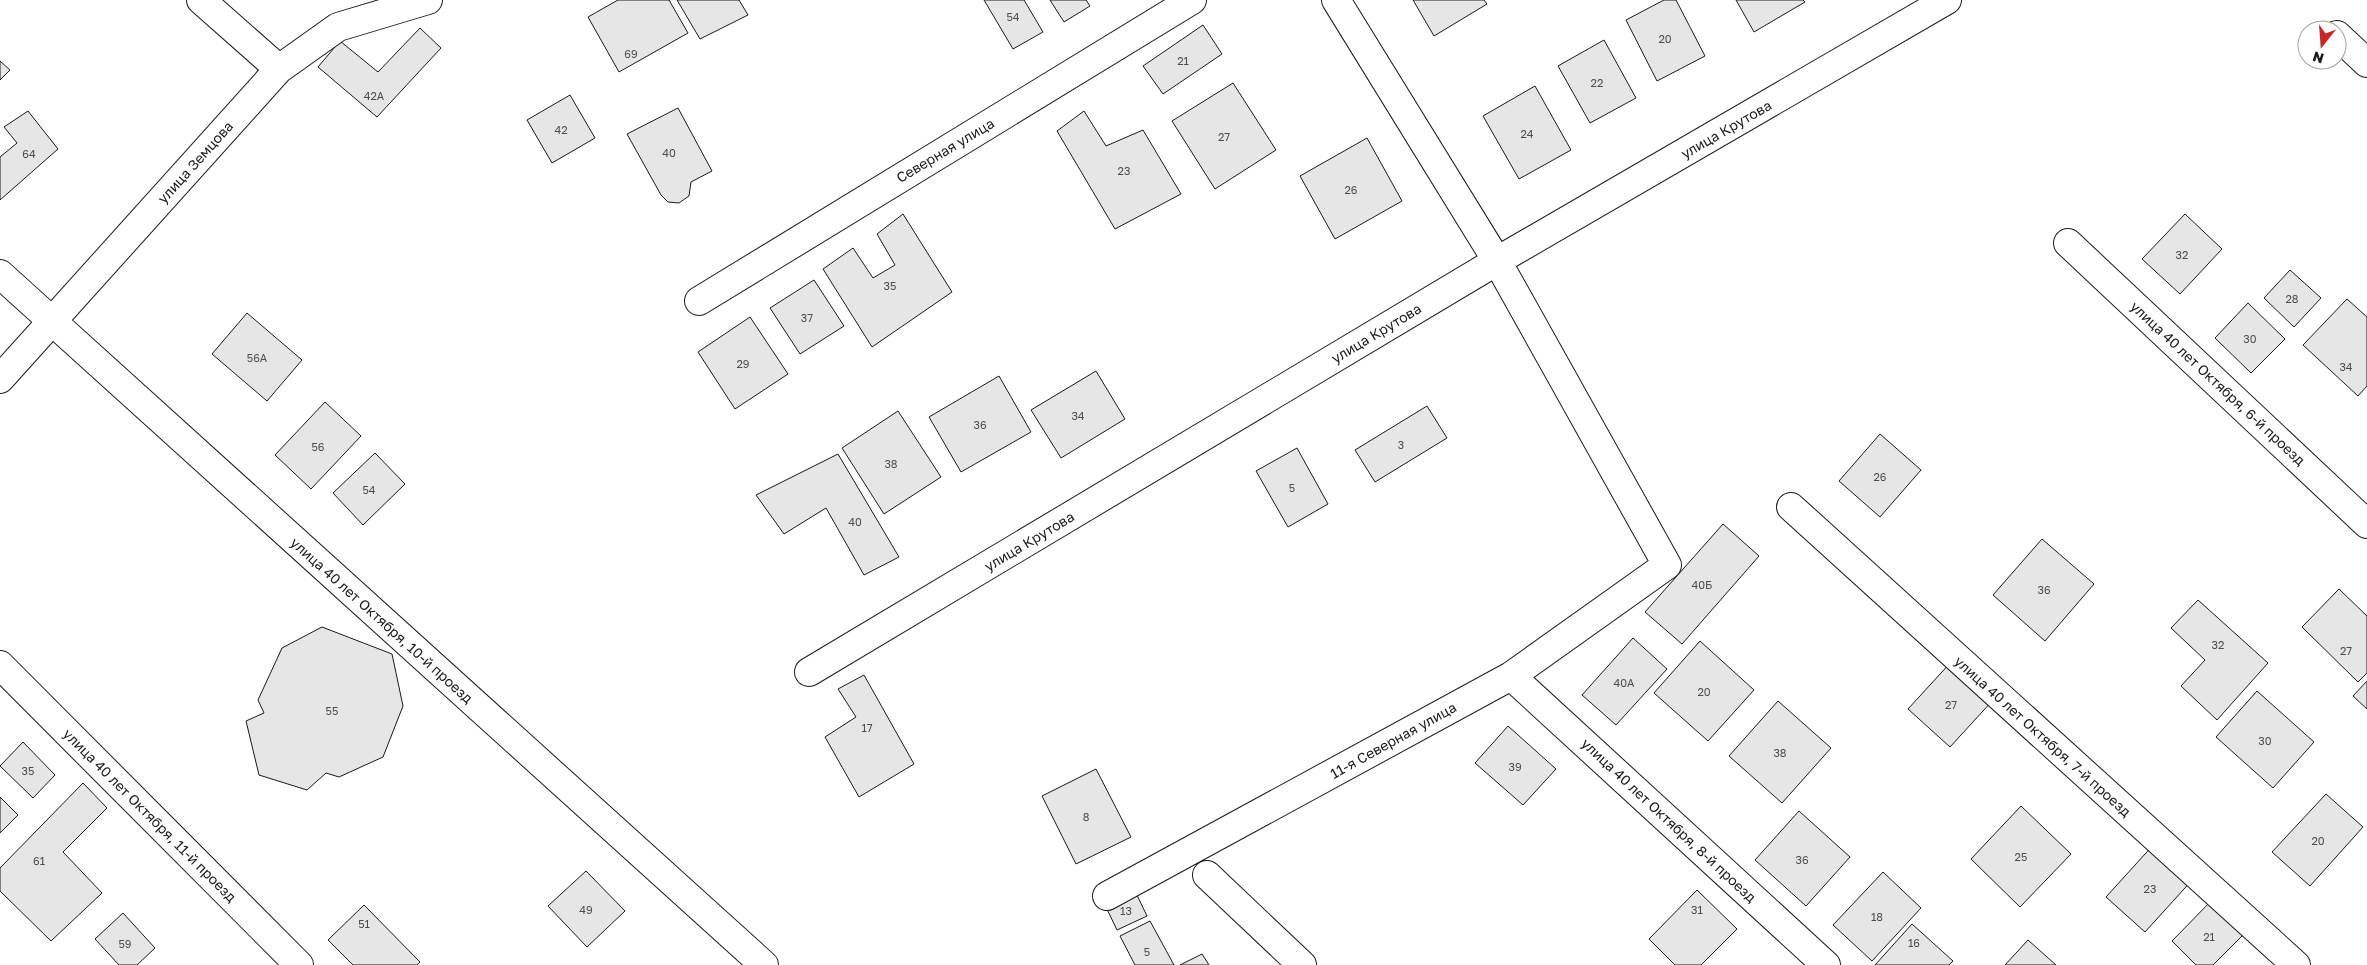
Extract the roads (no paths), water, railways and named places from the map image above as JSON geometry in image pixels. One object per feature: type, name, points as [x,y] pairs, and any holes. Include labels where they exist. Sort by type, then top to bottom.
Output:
[{"type":"street","points":[[201,0],[279,69]]},
{"type":"street","name":"улица Земцова","points":[[0,380],[279,69],[338,27],[428,0]]},
{"type":"street","name":"Северная улица","points":[[699,301],[1192,0]]},
{"type":"street","points":[[1336,0],[1497,261]]},
{"type":"street","name":"улица Крутова","points":[[808,672],[1497,261],[1947,0]]},
{"type":"street","points":[[2347,44],[2367,63]]},
{"type":"street","name":"улица 40 лет Октября, 6-й проезд","points":[[2068,243],[2367,524]]},
{"type":"street","name":"11-я Северная улица","points":[[1107,896],[1511,676],[1667,565],[1497,261]]},
{"type":"street","name":"улица 40 лет Октября, 10-й проезд","points":[[0,274],[51,323],[764,965]]},
{"type":"street","name":"улица 40 лет Октября, 7-й проезд","points":[[1791,507],[2296,965]]},
{"type":"street","name":"улица 40 лет Октября, 11-й проезд","points":[[0,664],[299,965]]},
{"type":"street","name":"улица 40 лет Октября, 8-й проезд","points":[[1511,676],[1826,965]]},
{"type":"street","points":[[1207,875],[1302,965]]}]
